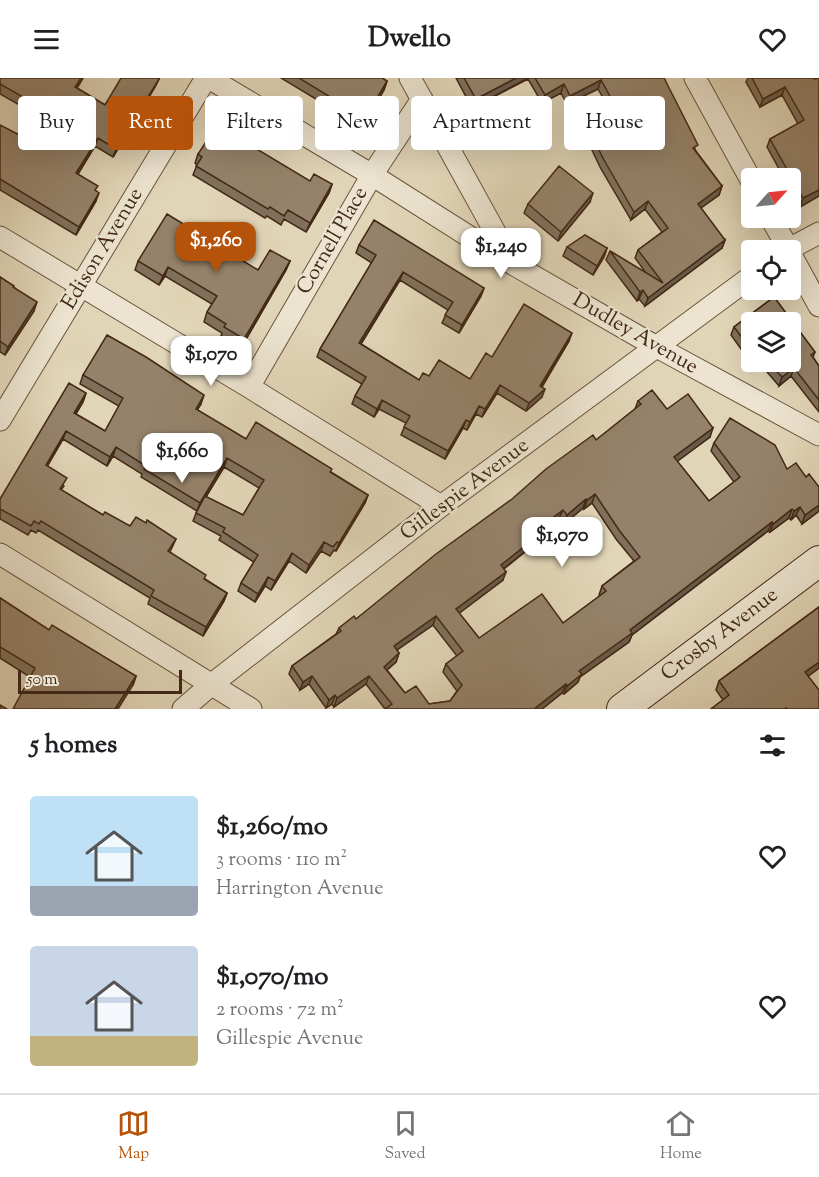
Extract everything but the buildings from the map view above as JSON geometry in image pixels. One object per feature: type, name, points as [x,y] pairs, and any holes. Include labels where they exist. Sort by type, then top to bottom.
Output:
[{"type":"street","name":"Dudley Avenue","points":[[207,78],[372,175],[511,263],[655,346],[819,435]]},
{"type":"street","name":"Edison Avenue","points":[[0,420],[207,78]]},
{"type":"street","points":[[410,78],[420,96]]},
{"type":"street","points":[[695,78],[744,168]]},
{"type":"street","name":"Cornell Place","points":[[249,387],[372,175],[411,116]]},
{"type":"street","points":[[450,150],[511,263]]},
{"type":"street","points":[[801,244],[819,233]]},
{"type":"street","points":[[0,237],[441,506]]},
{"type":"street","points":[[801,273],[819,306]]},
{"type":"street","name":"Gillespie Avenue","points":[[183,709],[441,506],[741,284]]},
{"type":"street","points":[[0,554],[251,709]]},
{"type":"street","name":"Crosby Avenue","points":[[622,709],[819,561]]}]
